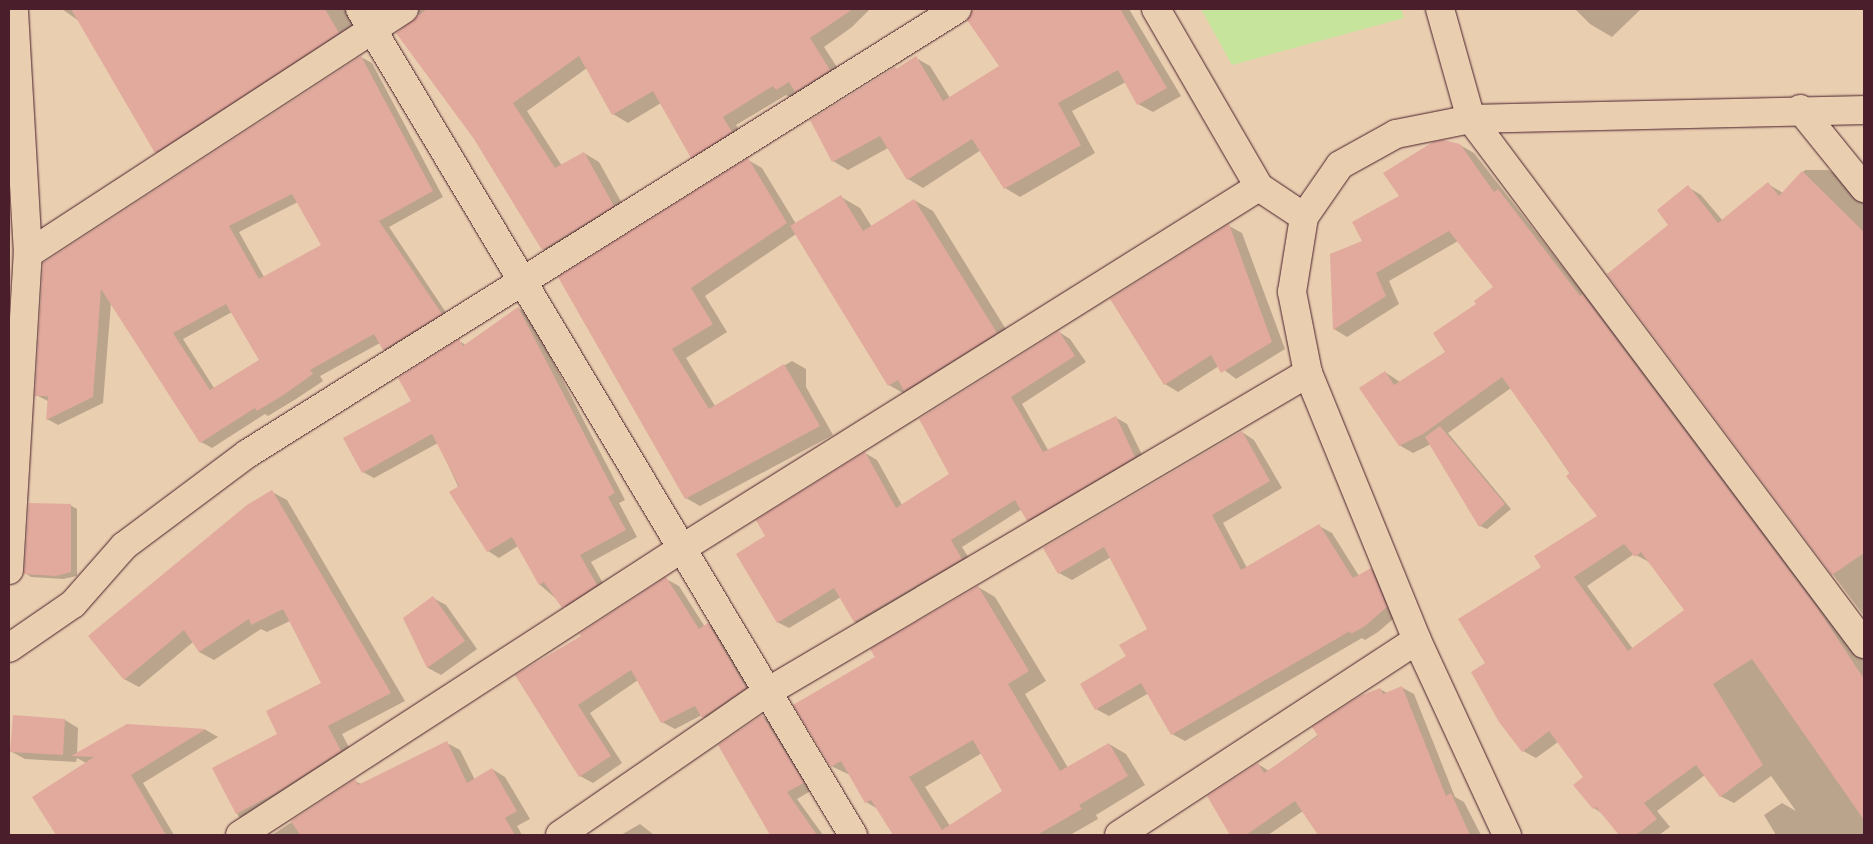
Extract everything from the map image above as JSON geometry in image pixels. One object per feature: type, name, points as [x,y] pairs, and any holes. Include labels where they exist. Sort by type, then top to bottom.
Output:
[{"type":"street","points":[[9,570],[28,254],[14,9]]},
{"type":"street","points":[[28,254],[367,20],[404,9]]},
{"type":"street","points":[[9,648],[73,604],[124,546],[247,454],[524,283],[957,9]]},
{"type":"street","points":[[1156,9],[1259,187],[1304,218]]},
{"type":"street","points":[[1440,9],[1472,119],[1864,644]]},
{"type":"street","points":[[367,20],[681,549],[769,691],[853,835]]},
{"type":"street","points":[[1800,109],[1864,188]]},
{"type":"street","points":[[1507,835],[1417,640],[1308,372],[1292,292],[1304,218],[1340,165],[1396,134],[1472,119],[1800,109],[1864,110]]},
{"type":"street","points":[[240,835],[681,549],[1259,187]]},
{"type":"street","points":[[560,835],[769,691],[1308,372]]},
{"type":"street","points":[[1119,835],[1417,640]]},
{"type":"green space","points":[[1201,9],[1401,9],[1404,18],[1232,65]]},
{"type":"building","points":[[71,9],[325,9],[339,33],[155,153]]},
{"type":"building","points":[[427,9],[853,9],[810,38],[830,70],[795,92],[789,82],[776,90],[773,86],[723,117],[732,132],[691,158],[653,91],[612,115],[579,56],[513,103],[555,168],[584,152],[614,206],[542,250],[474,139],[396,33]]},
{"type":"building","points":[[973,9],[1120,9],[1167,88],[1137,105],[1118,70],[1058,103],[1081,145],[1004,189],[972,139],[907,180],[880,136],[832,162],[810,120],[895,67],[896,69],[916,56],[943,101],[999,66],[967,20]]},
{"type":"building","points":[[361,56],[433,191],[379,221],[442,314],[383,350],[374,334],[310,370],[313,374],[285,394],[257,411],[255,408],[200,443],[101,289],[93,397],[46,420],[48,396],[35,396],[43,263]],"holes":[[[292,194],[321,245],[259,279],[229,226]],[[226,304],[259,360],[210,390],[173,333]]]},
{"type":"building","points":[[1443,140],[1460,144],[1494,192],[1498,189],[1580,296],[1582,294],[1820,612],[1864,679],[1864,820],[1752,659],[1713,684],[1763,765],[1720,797],[1696,765],[1644,803],[1657,819],[1636,835],[1619,835],[1596,807],[1593,809],[1573,785],[1583,777],[1549,731],[1522,752],[1499,722],[1471,672],[1485,663],[1458,619],[1541,567],[1534,556],[1597,516],[1566,476],[1570,473],[1502,377],[1423,434],[1399,446],[1359,388],[1385,371],[1394,385],[1445,352],[1433,333],[1476,304],[1474,301],[1493,287],[1449,231],[1376,273],[1386,296],[1333,330],[1330,254],[1362,241],[1352,222],[1399,196],[1383,173],[1433,142]],"holes":[[[1624,544],[1635,557],[1641,552],[1684,610],[1628,651],[1574,577]]]},
{"type":"building","points":[[748,158],[787,223],[691,288],[713,324],[672,349],[709,409],[784,364],[820,426],[685,499],[558,277]]},
{"type":"building","points":[[1802,171],[1864,232],[1864,553],[1832,575],[1607,274],[1668,225],[1657,210],[1688,185],[1718,223],[1768,182],[1779,196]]},
{"type":"building","points":[[841,195],[863,231],[914,199],[997,333],[904,391],[898,380],[888,386],[790,226]]},
{"type":"building","points":[[1229,224],[1272,342],[1221,373],[1211,355],[1164,385],[1110,299]]},
{"type":"building","points":[[518,307],[615,493],[608,497],[626,530],[580,555],[597,585],[562,608],[544,582],[539,585],[512,537],[487,552],[449,492],[459,486],[432,434],[362,473],[343,438],[411,401],[398,378],[459,339],[463,346]]},
{"type":"building","points":[[1059,331],[1075,356],[1011,397],[1043,452],[1116,416],[1135,457],[1027,521],[1015,500],[951,540],[962,559],[854,622],[834,588],[777,623],[736,554],[765,536],[756,520],[865,452],[896,508],[949,474],[919,419]]},
{"type":"building","points":[[1440,426],[1505,504],[1479,527],[1425,437]]},
{"type":"building","points":[[1242,431],[1270,481],[1212,515],[1241,570],[1319,524],[1353,578],[1371,568],[1387,607],[1365,626],[1351,634],[1350,631],[1171,735],[1141,683],[1095,710],[1080,684],[1126,656],[1119,645],[1147,629],[1104,547],[1058,574],[1043,548]]},
{"type":"building","points":[[272,490],[391,693],[328,726],[341,751],[274,794],[236,814],[212,768],[277,734],[266,711],[321,683],[283,609],[251,625],[249,619],[199,652],[184,630],[124,680],[88,636],[247,505]]},
{"type":"building","points":[[29,503],[71,504],[71,572],[56,576],[24,574]]},
{"type":"building","points":[[666,577],[699,629],[708,623],[746,688],[702,718],[695,706],[661,723],[631,670],[578,705],[611,756],[579,777],[515,675],[581,636],[579,634]]},
{"type":"building","points":[[978,586],[1029,671],[1008,684],[1060,771],[1109,743],[1128,776],[1079,805],[1082,809],[1037,835],[893,835],[871,800],[865,803],[841,761],[831,767],[793,705],[875,657],[870,649]],"holes":[[[973,740],[1002,791],[942,830],[909,777]]]},
{"type":"building","points":[[433,596],[465,641],[427,668],[403,618]]},
{"type":"building","points":[[1402,686],[1446,796],[1451,793],[1470,835],[1318,835],[1295,801],[1246,835],[1230,835],[1207,796],[1258,763],[1264,773],[1318,736],[1312,727],[1360,696],[1380,688],[1383,694]]},
{"type":"building","points":[[13,715],[65,719],[63,755],[10,752]]},
{"type":"building","points":[[762,715],[804,783],[787,792],[817,835],[770,835],[718,745]]},
{"type":"building","points":[[127,724],[206,729],[131,775],[166,835],[56,835],[32,797],[94,757],[71,756]]},
{"type":"building","points":[[447,741],[467,783],[492,768],[517,811],[505,818],[515,835],[300,835],[291,821],[355,779],[358,785]]}]
